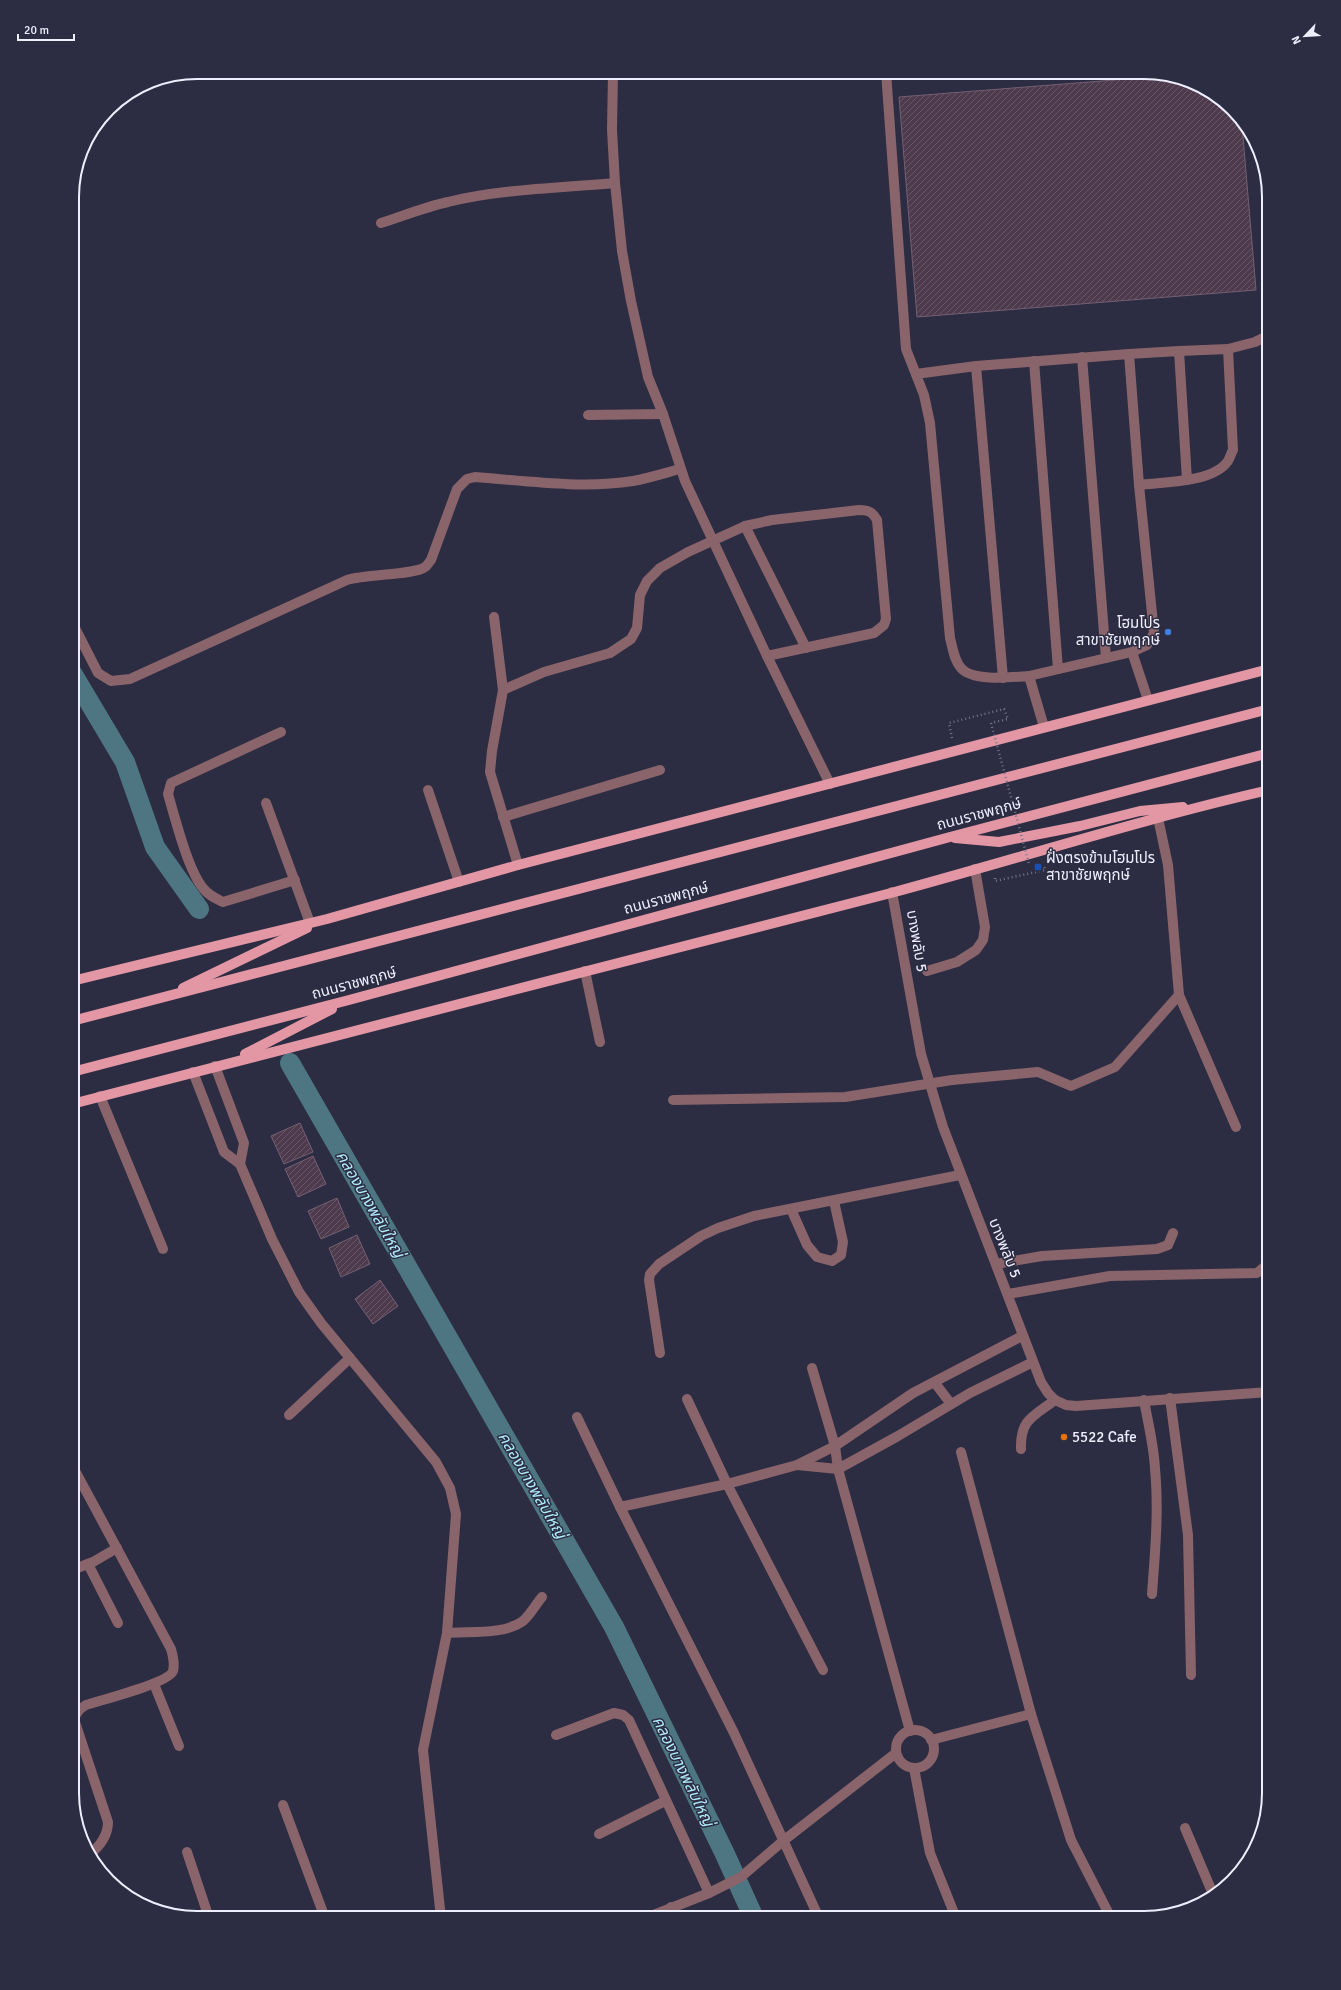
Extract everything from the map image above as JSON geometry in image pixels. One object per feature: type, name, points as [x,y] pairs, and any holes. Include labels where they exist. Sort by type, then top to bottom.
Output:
[{"type":"main road","points":[[79,979],[327,919],[518,865],[1262,671]]},
{"type":"main road","name":"ถนนราชพฤกษ์","points":[[79,1019],[1262,711]]},
{"type":"main road","name":"ถนนราชพฤกษ์","points":[[79,1070],[350,1000],[950,837],[1262,755]]},
{"type":"main road","points":[[79,1102],[231,1061],[892,892],[1199,806],[1262,792]]},
{"type":"main road","points":[[950,837],[981,842],[999,842],[1080,826],[1140,811],[1159,808],[1199,806]]},
{"type":"main road","points":[[159,999],[327,919]]},
{"type":"main road","points":[[231,1061],[350,1000]]},
{"type":"street","points":[[613,79],[612,130],[615,183],[622,251],[632,308],[648,377],[663,414],[680,469],[767,656],[830,784]]},
{"type":"street","points":[[887,79],[906,349],[924,395],[930,423],[950,638],[954,656],[962,669],[973,675],[1003,678],[1029,676],[1132,652],[1147,645],[1154,633],[1139,485],[1129,354]]},
{"type":"street","points":[[381,223],[448,202],[471,197],[515,191],[615,183]]},
{"type":"street","points":[[916,374],[976,366],[1082,357],[1179,350],[1228,349],[1255,342],[1262,338]]},
{"type":"street","points":[[1139,485],[1206,477],[1219,470],[1228,461],[1233,450],[1228,349]]},
{"type":"street","points":[[1179,350],[1187,480]]},
{"type":"street","points":[[1082,357],[1106,658]]},
{"type":"street","points":[[1034,361],[1058,669]]},
{"type":"street","points":[[976,366],[1003,678]]},
{"type":"street","points":[[588,415],[663,414]]},
{"type":"street","points":[[79,636],[98,673],[111,681],[130,679],[348,580],[360,576],[413,572],[424,568],[432,560],[457,489],[467,479],[475,477],[551,483],[609,483],[634,481],[680,469]]},
{"type":"street","points":[[503,690],[544,672],[610,653],[631,639],[637,628],[640,595],[647,581],[660,568],[712,540],[745,526],[772,520],[868,510],[877,520],[886,619],[884,625],[874,633],[767,656]]},
{"type":"street","points":[[745,526],[806,648]]},
{"type":"street","points":[[494,617],[503,690],[492,751],[490,772],[518,865]]},
{"type":"street","points":[[1132,652],[1148,700]]},
{"type":"street","points":[[1029,676],[1044,727]]},
{"type":"street","points":[[282,732],[171,783],[168,794],[194,874],[202,887],[210,895],[223,902],[295,880]]},
{"type":"street","points":[[503,817],[660,770]]},
{"type":"street","points":[[428,790],[459,882]]},
{"type":"street","points":[[266,803],[310,923]]},
{"type":"street","points":[[1158,818],[1168,865],[1179,995],[1236,1127]]},
{"type":"street","points":[[927,971],[957,962],[976,950],[984,940],[985,927],[975,869]]},
{"type":"street","name":"บางพลับ 5","points":[[892,892],[921,1054],[929,1083],[960,1174],[1008,1294],[1022,1336],[1041,1382],[1048,1393],[1055,1400]]},
{"type":"street","points":[[585,971],[600,1042]]},
{"type":"street","points":[[673,1100],[845,1097],[929,1083],[1038,1072],[1071,1086],[1115,1067],[1179,995]]},
{"type":"street","points":[[215,1066],[244,1143],[240,1164]]},
{"type":"street","points":[[194,1072],[224,1152],[240,1164],[272,1239],[299,1292],[321,1323],[436,1462],[450,1488],[456,1514],[447,1633],[423,1750],[440,1911]]},
{"type":"street","points":[[100,1096],[163,1249]]},
{"type":"street","points":[[660,1353],[649,1280],[650,1274],[659,1264],[701,1236],[718,1228],[754,1216],[834,1201],[960,1174]]},
{"type":"street","points":[[791,1209],[807,1245],[817,1257],[832,1261],[841,1255],[843,1242],[834,1201]]},
{"type":"street","points":[[996,1264],[1042,1256],[1158,1249],[1168,1244],[1173,1233]]},
{"type":"street","points":[[1008,1294],[1110,1276],[1257,1273],[1262,1269]]},
{"type":"street","points":[[620,1507],[727,1484],[796,1465],[835,1446],[913,1393],[935,1383],[1022,1336]]},
{"type":"street","points":[[289,1415],[350,1358]]},
{"type":"street","points":[[796,1465],[838,1469],[898,1436],[970,1393],[1033,1362]]},
{"type":"street","points":[[812,1368],[835,1446],[838,1469],[910,1731]]},
{"type":"street","points":[[935,1383],[951,1404]]},
{"type":"street","points":[[1021,1449],[1021,1435],[1026,1423],[1055,1400],[1066,1405],[1076,1406],[1262,1392]]},
{"type":"street","points":[[1170,1398],[1188,1535],[1191,1675]]},
{"type":"street","points":[[687,1399],[727,1484],[823,1670]]},
{"type":"street","points":[[1144,1400],[1156,1469],[1157,1515],[1152,1594]]},
{"type":"street","points":[[577,1417],[620,1507],[698,1659],[816,1911]]},
{"type":"street","points":[[961,1452],[1031,1714],[1071,1840],[1107,1911]]},
{"type":"street","points":[[79,1478],[171,1649],[174,1662],[173,1671],[168,1677],[154,1684],[80,1708],[79,1710]]},
{"type":"street","points":[[79,1567],[117,1548]]},
{"type":"street","points":[[88,1564],[118,1624]]},
{"type":"street","points":[[447,1633],[496,1630],[510,1627],[523,1620],[542,1597]]},
{"type":"street","points":[[154,1684],[179,1746]]},
{"type":"street","points":[[556,1735],[614,1713],[623,1715],[628,1720],[709,1893]]},
{"type":"street","points":[[931,1740],[1031,1714]]},
{"type":"street","points":[[910,1731],[922,1732],[931,1740],[933,1750],[929,1761],[920,1767],[914,1768],[903,1764],[896,1753],[897,1742],[900,1737],[910,1731]]},
{"type":"street","points":[[79,1744],[108,1822],[106,1835],[95,1851]]},
{"type":"street","points":[[662,1911],[709,1893],[741,1877],[783,1841],[896,1753]]},
{"type":"street","points":[[914,1768],[930,1853],[953,1911]]},
{"type":"street","points":[[598,1834],[665,1801]]},
{"type":"street","points":[[283,1805],[322,1911]]},
{"type":"street","points":[[1185,1828],[1211,1890]]},
{"type":"street","points":[[187,1852],[208,1911]]},
{"type":"street","points":[[671,1907],[673,1911]]},
{"type":"path","points":[[949,723],[1004,708],[1008,719],[991,723],[1030,864]]},
{"type":"building","points":[[1127,79],[1151,79],[1174,83],[1203,95],[1216,103],[1238,125],[1243,133],[1256,290],[917,317],[899,97]]},
{"type":"building","points":[[300,1123],[313,1152],[284,1164],[271,1136]]},
{"type":"building","points":[[313,1156],[326,1184],[298,1197],[285,1169]]},
{"type":"building","points":[[337,1198],[349,1227],[321,1239],[308,1211]]},
{"type":"building","points":[[357,1235],[370,1264],[341,1277],[329,1248]]},
{"type":"building","points":[[380,1280],[398,1306],[373,1324],[355,1299]]},
{"type":"waterway","name":"คลองบางพลับใหญ่","points":[[79,685],[125,762],[155,847],[199,909]]},
{"type":"waterway","name":"คลองบางพลับใหญ่","points":[[290,1063],[614,1627],[724,1852],[751,1911]]},
{"type":"place","name":"โฮมโปร สาขาชัยพฤกษ์","points":[[1168,632]]},
{"type":"place","name":"ฝั่งตรงข้ามโฮมโปร สาขาชัยพฤกษ์","points":[[1038,867]]},
{"type":"place","name":"5522 Cafe","points":[[1064,1437]]}]
